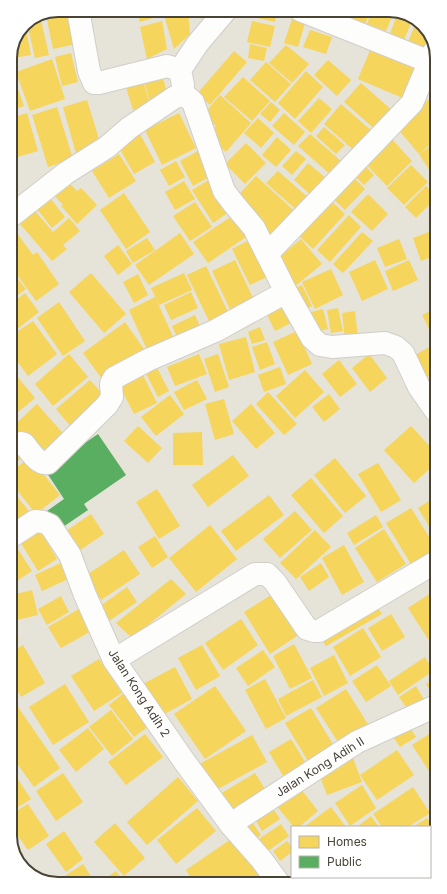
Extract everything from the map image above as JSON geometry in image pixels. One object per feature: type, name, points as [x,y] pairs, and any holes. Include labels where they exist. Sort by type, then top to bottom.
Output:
[{"type":"street","points":[[79,17],[89,71],[94,83],[99,84],[167,66],[180,70]]},
{"type":"street","points":[[220,17],[198,43],[180,70],[185,95],[193,102],[224,191],[254,228],[286,292],[312,338],[320,345],[332,347],[385,343],[396,347],[403,352],[419,387],[430,403]]},
{"type":"street","points":[[320,17],[430,56]]},
{"type":"street","points":[[267,254],[412,103],[430,62]]},
{"type":"street","points":[[17,211],[66,173],[107,147],[129,128],[175,96],[185,95]]},
{"type":"street","points":[[17,443],[24,444],[40,462],[44,464],[48,463],[107,405],[112,397],[112,384],[114,378],[148,360],[215,331],[286,292]]},
{"type":"street","name":"Jalan Kong Adih 2","points":[[17,533],[35,521],[44,522],[50,525],[70,555],[85,595],[114,660],[230,825],[261,859],[274,877]]},
{"type":"street","points":[[114,660],[255,574],[266,574],[275,582],[308,629],[319,631],[430,566]]},
{"type":"street","name":"Jalan Kong Adih II","points":[[230,825],[357,742],[430,709]]},
{"type":"shaded area","points":[[58,17],[391,17],[405,20],[414,26],[418,29],[427,42],[430,58],[430,826],[291,826],[291,877],[56,877],[42,874],[33,868],[29,865],[20,852],[17,836],[17,56],[21,40],[31,27],[42,20]]},
{"type":"building: Homes","points":[[74,17],[80,43],[53,49],[47,19]]},
{"type":"building: Homes","points":[[138,17],[156,17],[140,22]]},
{"type":"building: Homes","points":[[165,17],[189,17],[190,34],[174,49]]},
{"type":"building: Homes","points":[[253,17],[276,17],[275,22]]},
{"type":"building: Homes","points":[[293,17],[306,20],[298,47],[284,43]]},
{"type":"building: Homes","points":[[345,17],[368,17],[365,25]]},
{"type":"building: Homes","points":[[370,17],[392,17],[386,31],[367,24]]},
{"type":"building: Homes","points":[[396,18],[405,20],[411,24],[404,40],[390,34]]},
{"type":"building: Homes","points":[[41,21],[49,55],[35,58],[29,30]]},
{"type":"building: Homes","points":[[162,21],[167,49],[147,59],[140,27]]},
{"type":"building: Homes","points":[[252,21],[275,26],[270,47],[247,42]]},
{"type":"building: Homes","points":[[414,26],[427,42],[429,49],[428,51],[408,42]]},
{"type":"building: Homes","points":[[310,30],[332,37],[326,54],[303,47]]},
{"type":"building: Homes","points":[[27,32],[31,55],[17,57],[21,40]]},
{"type":"building: Homes","points":[[250,44],[267,48],[264,61],[248,58]]},
{"type":"building: Homes","points":[[286,45],[309,64],[292,83],[269,63]]},
{"type":"building: Homes","points":[[371,48],[419,68],[405,99],[358,79]]},
{"type":"building: Homes","points":[[234,51],[247,62],[210,105],[197,94]]},
{"type":"building: Homes","points":[[71,53],[78,82],[62,86],[55,57]]},
{"type":"building: Homes","points":[[52,59],[65,99],[30,111],[17,72]]},
{"type":"building: Homes","points":[[328,60],[351,80],[337,96],[314,75]]},
{"type":"building: Homes","points":[[266,62],[291,84],[275,102],[250,80]]},
{"type":"building: Homes","points":[[306,71],[323,87],[295,119],[278,103]]},
{"type":"building: Homes","points":[[243,77],[270,101],[252,121],[224,97]]},
{"type":"building: Homes","points":[[163,78],[167,93],[150,101],[144,81]]},
{"type":"building: Homes","points":[[143,81],[150,103],[133,110],[125,84]]},
{"type":"building: Homes","points":[[361,83],[394,112],[377,131],[344,102]]},
{"type":"building: Homes","points":[[17,86],[24,106],[17,108]]},
{"type":"building: Homes","points":[[220,95],[251,123],[226,152],[208,136],[216,126],[203,115]]},
{"type":"building: Homes","points":[[319,98],[332,109],[311,133],[298,121]]},
{"type":"building: Homes","points":[[430,98],[430,144],[419,154],[396,127]]},
{"type":"building: Homes","points":[[87,100],[102,149],[77,157],[63,107]]},
{"type":"building: Homes","points":[[271,102],[280,110],[270,122],[260,114]]},
{"type":"building: Homes","points":[[341,104],[374,133],[357,153],[324,124]]},
{"type":"building: Homes","points":[[57,107],[73,159],[48,167],[32,115]]},
{"type":"building: Homes","points":[[27,113],[38,151],[17,157],[17,116]]},
{"type":"building: Homes","points":[[179,113],[196,148],[162,165],[145,130]]},
{"type":"building: Homes","points":[[284,113],[305,132],[294,145],[272,126]]},
{"type":"building: Homes","points":[[258,118],[274,133],[261,148],[244,133]]},
{"type":"building: Homes","points":[[324,127],[345,145],[336,154],[316,136]]},
{"type":"building: Homes","points":[[140,134],[155,162],[134,174],[118,146]]},
{"type":"building: Homes","points":[[310,134],[342,162],[331,175],[298,146]]},
{"type":"building: Homes","points":[[389,136],[412,161],[387,186],[363,161]]},
{"type":"building: Homes","points":[[277,137],[291,150],[276,167],[262,155]]},
{"type":"building: Homes","points":[[246,143],[266,163],[245,184],[225,164]]},
{"type":"building: Homes","points":[[430,147],[430,171],[419,154]]},
{"type":"building: Homes","points":[[198,151],[211,176],[193,186],[180,161]]},
{"type":"building: Homes","points":[[296,151],[306,159],[292,175],[282,166]]},
{"type":"building: Homes","points":[[119,154],[136,181],[109,198],[92,171]]},
{"type":"building: Homes","points":[[176,161],[185,177],[169,186],[160,170]]},
{"type":"building: Homes","points":[[361,162],[374,175],[364,185],[351,172]]},
{"type":"building: Homes","points":[[308,163],[328,180],[313,197],[294,180]]},
{"type":"building: Homes","points":[[411,165],[428,182],[404,205],[387,188]]},
{"type":"building: Homes","points":[[278,171],[311,200],[300,213],[266,183]]},
{"type":"building: Homes","points":[[348,172],[365,189],[345,210],[328,194]]},
{"type":"building: Homes","points":[[256,176],[300,216],[277,241],[233,201]]},
{"type":"building: Homes","points":[[212,178],[232,210],[213,223],[192,190]]},
{"type":"building: Homes","points":[[184,181],[195,199],[175,210],[165,192]]},
{"type":"building: Homes","points":[[68,182],[77,191],[81,188],[97,205],[77,224],[61,206],[63,205],[54,195]]},
{"type":"building: Homes","points":[[426,186],[430,190],[430,204],[416,218],[405,207]]},
{"type":"building: Homes","points":[[124,193],[150,232],[126,249],[100,210]]},
{"type":"building: Homes","points":[[368,194],[388,214],[372,231],[351,212]]},
{"type":"building: Homes","points":[[50,198],[65,217],[52,228],[37,209]]},
{"type":"building: Homes","points":[[328,198],[345,214],[313,249],[296,233]]},
{"type":"building: Homes","points":[[195,202],[212,227],[190,241],[173,216]]},
{"type":"building: Homes","points":[[35,211],[53,232],[69,218],[80,231],[63,245],[67,249],[52,261],[20,224]]},
{"type":"building: Homes","points":[[238,212],[252,233],[208,263],[193,242]]},
{"type":"building: Homes","points":[[349,215],[361,227],[330,262],[317,250]]},
{"type":"building: Homes","points":[[362,232],[373,241],[343,273],[333,264]]},
{"type":"building: Homes","points":[[430,232],[430,258],[421,261],[413,238]]},
{"type":"building: Homes","points":[[17,233],[33,255],[37,252],[59,284],[36,301],[17,275]]},
{"type":"building: Homes","points":[[180,233],[194,254],[149,285],[135,265]]},
{"type":"building: Homes","points":[[147,238],[155,250],[133,263],[126,251]]},
{"type":"building: Homes","points":[[301,239],[322,264],[293,288],[272,263]]},
{"type":"building: Homes","points":[[399,239],[407,259],[385,267],[377,248]]},
{"type":"building: Homes","points":[[249,240],[267,277],[250,285],[232,249]]},
{"type":"building: Homes","points":[[118,245],[132,264],[118,275],[104,256]]},
{"type":"building: Homes","points":[[235,260],[257,306],[234,318],[212,271]]},
{"type":"building: Homes","points":[[375,260],[388,289],[362,301],[349,272]]},
{"type":"building: Homes","points":[[409,260],[418,280],[393,291],[385,271]]},
{"type":"building: Homes","points":[[206,266],[228,312],[209,321],[187,275]]},
{"type":"building: Homes","points":[[331,269],[343,295],[315,309],[302,282]]},
{"type":"building: Homes","points":[[91,273],[126,314],[104,333],[69,292]]},
{"type":"building: Homes","points":[[184,273],[192,290],[159,305],[151,288]]},
{"type":"building: Homes","points":[[138,274],[148,295],[134,303],[123,282]]},
{"type":"building: Homes","points":[[17,278],[26,289],[17,296]]},
{"type":"building: Homes","points":[[302,285],[312,306],[298,312],[288,291]]},
{"type":"building: Homes","points":[[191,292],[198,308],[171,320],[164,305]]},
{"type":"building: Homes","points":[[25,293],[39,312],[17,329],[17,299]]},
{"type":"building: Homes","points":[[155,297],[175,341],[149,354],[129,310]]},
{"type":"building: Homes","points":[[59,302],[85,341],[63,356],[37,318]]},
{"type":"building: Homes","points":[[284,302],[293,322],[275,331],[265,311]]},
{"type":"building: Homes","points":[[338,308],[343,331],[331,333],[327,310]]},
{"type":"building: Homes","points":[[323,309],[328,329],[312,333],[307,313]]},
{"type":"building: Homes","points":[[355,311],[358,337],[345,339],[342,313]]},
{"type":"building: Homes","points":[[430,311],[430,331],[422,315]]},
{"type":"building: Homes","points":[[195,315],[204,335],[181,346],[172,326]]},
{"type":"building: Homes","points":[[33,321],[57,354],[28,376],[17,361],[17,332]]},
{"type":"building: Homes","points":[[125,322],[144,349],[102,379],[83,353]]},
{"type":"building: Homes","points":[[260,327],[265,340],[252,344],[248,332]]},
{"type":"building: Homes","points":[[297,331],[312,364],[288,375],[273,342]]},
{"type":"building: Homes","points":[[246,337],[255,372],[229,380],[219,344]]},
{"type":"building: Homes","points":[[267,342],[275,364],[260,370],[252,347]]},
{"type":"building: Homes","points":[[430,347],[430,376],[420,381],[408,359]]},
{"type":"building: Homes","points":[[69,354],[88,377],[53,406],[35,384]]},
{"type":"building: Homes","points":[[199,354],[207,374],[175,386],[167,367]]},
{"type":"building: Homes","points":[[218,354],[229,387],[215,392],[204,359]]},
{"type":"building: Homes","points":[[369,354],[387,378],[370,392],[352,368]]},
{"type":"building: Homes","points":[[339,360],[357,384],[340,397],[322,374]]},
{"type":"building: Homes","points":[[154,362],[169,391],[158,397],[143,368]]},
{"type":"building: Homes","points":[[139,367],[157,403],[134,414],[116,379]]},
{"type":"building: Homes","points":[[280,367],[286,384],[264,392],[258,375]]},
{"type":"building: Homes","points":[[305,370],[324,392],[295,418],[276,396]]},
{"type":"building: Homes","points":[[17,376],[35,398],[17,413]]},
{"type":"building: Homes","points":[[430,378],[430,390],[424,381]]},
{"type":"building: Homes","points":[[90,380],[106,398],[72,428],[56,409]]},
{"type":"building: Homes","points":[[197,380],[207,399],[184,410],[174,392]]},
{"type":"building: Homes","points":[[268,392],[297,424],[284,435],[256,404]]},
{"type":"building: Homes","points":[[329,394],[340,409],[324,422],[312,407]]},
{"type":"building: Homes","points":[[170,395],[184,414],[156,436],[141,417]]},
{"type":"building: Homes","points":[[224,399],[234,434],[215,440],[205,404]]},
{"type":"building: Homes","points":[[37,404],[69,440],[44,463],[17,433],[17,422]]},
{"type":"building: Homes","points":[[251,404],[275,433],[256,449],[232,421]]},
{"type":"building: Homes","points":[[138,426],[162,448],[148,463],[124,441]]},
{"type":"building: Homes","points":[[411,426],[430,447],[430,469],[414,483],[384,450]]},
{"type":"building: Homes","points":[[202,432],[203,465],[173,465],[173,433]]},
{"type":"building: Homes","points":[[17,452],[26,455],[17,461]]},
{"type":"building: Homes","points":[[233,455],[249,476],[208,507],[192,485]]},
{"type":"building: Homes","points":[[30,457],[60,495],[36,514],[17,490],[17,467]]},
{"type":"building: Homes","points":[[335,458],[366,496],[345,513],[314,475]]},
{"type":"building: Homes","points":[[378,463],[401,500],[381,512],[358,474]]},
{"type":"building: Homes","points":[[311,478],[343,516],[324,533],[291,495]]},
{"type":"building: Homes","points":[[157,489],[180,526],[159,539],[136,502]]},
{"type":"building: Homes","points":[[269,495],[284,515],[236,551],[221,531]]},
{"type":"building: Homes","points":[[17,496],[32,515],[17,527]]},
{"type":"building: Homes","points":[[430,500],[430,528],[418,508]]},
{"type":"building: Homes","points":[[411,508],[430,538],[430,562],[415,571],[386,523]]},
{"type":"building: Homes","points":[[295,511],[312,530],[280,558],[263,539]]},
{"type":"building: Homes","points":[[91,514],[104,534],[73,555],[60,535]]},
{"type":"building: Homes","points":[[376,515],[383,527],[354,545],[347,533]]},
{"type":"building: Homes","points":[[36,523],[57,559],[38,571],[17,534]]},
{"type":"building: Homes","points":[[210,525],[237,559],[196,592],[169,558]]},
{"type":"building: Homes","points":[[384,529],[406,564],[377,582],[355,548]]},
{"type":"building: Homes","points":[[315,530],[331,547],[296,579],[280,563]]},
{"type":"building: Homes","points":[[155,536],[168,557],[152,568],[138,547]]},
{"type":"building: Homes","points":[[344,545],[364,582],[342,595],[322,558]]},
{"type":"building: Homes","points":[[17,548],[32,571],[17,581]]},
{"type":"building: Homes","points":[[124,550],[140,574],[101,600],[85,576]]},
{"type":"building: Homes","points":[[69,559],[77,575],[42,591],[35,575]]},
{"type":"building: Homes","points":[[321,563],[329,577],[309,591],[300,577]]},
{"type":"building: Homes","points":[[171,579],[186,594],[132,638],[116,623]]},
{"type":"building: Homes","points":[[127,587],[137,602],[106,623],[96,609]]},
{"type":"building: Homes","points":[[32,590],[38,615],[17,620],[17,594]]},
{"type":"building: Homes","points":[[430,594],[430,638],[428,639],[408,608]]},
{"type":"building: Homes","points":[[271,595],[297,636],[270,654],[244,612]]},
{"type":"building: Homes","points":[[61,596],[69,612],[47,625],[38,609]]},
{"type":"building: Homes","points":[[375,604],[382,614],[326,646],[320,637]]},
{"type":"building: Homes","points":[[84,606],[97,628],[61,648],[48,627]]},
{"type":"building: Homes","points":[[391,614],[405,637],[382,651],[368,628]]},
{"type":"building: Homes","points":[[241,619],[258,645],[223,670],[205,643]]},
{"type":"building: Homes","points":[[363,628],[381,657],[350,676],[333,647]]},
{"type":"building: Homes","points":[[294,644],[312,678],[290,689],[273,656]]},
{"type":"building: Homes","points":[[23,645],[45,683],[21,697],[17,690],[17,649]]},
{"type":"building: Homes","points":[[202,645],[220,676],[196,690],[178,658]]},
{"type":"building: Homes","points":[[263,650],[275,667],[248,686],[236,668]]},
{"type":"building: Homes","points":[[334,655],[348,683],[324,696],[310,668]]},
{"type":"building: Homes","points":[[425,657],[430,666],[430,673],[398,695],[389,681]]},
{"type":"building: Homes","points":[[99,659],[122,693],[94,711],[71,676]]},
{"type":"building: Homes","points":[[377,665],[391,686],[366,702],[352,681]]},
{"type":"building: Homes","points":[[175,667],[192,699],[159,717],[141,685]]},
{"type":"building: Homes","points":[[265,679],[286,718],[266,729],[245,690]]},
{"type":"building: Homes","points":[[313,680],[322,697],[286,716],[278,699]]},
{"type":"building: Homes","points":[[430,682],[430,690],[426,684]]},
{"type":"building: Homes","points":[[65,684],[89,722],[53,745],[29,707]]},
{"type":"building: Homes","points":[[215,686],[246,731],[205,759],[174,714]]},
{"type":"building: Homes","points":[[416,686],[428,706],[412,716],[399,697]]},
{"type":"building: Homes","points":[[346,689],[369,726],[340,745],[316,708]]},
{"type":"building: Homes","points":[[128,690],[153,723],[134,737],[109,705]]},
{"type":"building: Homes","points":[[18,707],[60,768],[34,787],[17,764]]},
{"type":"building: Homes","points":[[311,708],[337,751],[311,766],[285,723]]},
{"type":"building: Homes","points":[[111,710],[133,739],[112,756],[89,727]]},
{"type":"building: Homes","points":[[406,722],[416,737],[400,747],[390,732]]},
{"type":"building: Homes","points":[[88,728],[104,749],[76,772],[59,750]]},
{"type":"building: Homes","points":[[430,733],[430,772],[412,745]]},
{"type":"building: Homes","points":[[145,734],[163,757],[126,785],[108,762]]},
{"type":"building: Homes","points":[[252,735],[267,762],[211,793],[196,766]]},
{"type":"building: Homes","points":[[291,739],[307,765],[285,779],[269,752]]},
{"type":"building: Homes","points":[[397,750],[414,775],[377,800],[360,775]]},
{"type":"building: Homes","points":[[353,758],[362,782],[327,795],[318,771]]},
{"type":"building: Homes","points":[[63,773],[83,802],[56,821],[36,791]]},
{"type":"building: Homes","points":[[255,773],[270,797],[234,818],[220,794]]},
{"type":"building: Homes","points":[[178,777],[198,801],[147,845],[127,822]]},
{"type":"building: Homes","points":[[17,778],[31,799],[17,808]]},
{"type":"building: Homes","points":[[297,784],[318,811],[300,826],[293,826],[274,803]]},
{"type":"building: Homes","points":[[362,785],[376,808],[350,826],[335,803]]},
{"type":"building: Homes","points":[[413,787],[430,813],[410,826],[381,826],[373,814]]},
{"type":"building: Homes","points":[[28,804],[49,836],[28,850],[17,835],[17,811]]},
{"type":"building: Homes","points":[[270,804],[280,819],[262,831],[253,816]]},
{"type":"building: Homes","points":[[331,807],[345,826],[305,826]]},
{"type":"building: Homes","points":[[197,808],[216,831],[176,864],[157,840]]},
{"type":"building: Homes","points":[[371,816],[378,826],[358,826]]},
{"type":"building: Homes","points":[[427,818],[430,823],[430,826],[415,826]]},
{"type":"building: Homes","points":[[250,819],[261,835],[250,842],[239,826]]},
{"type":"building: Homes","points":[[115,823],[145,858],[124,876],[94,842]]},
{"type":"building: Homes","points":[[281,824],[289,836],[268,851],[259,839]]},
{"type":"building: Homes","points":[[64,831],[83,859],[66,872],[46,844]]},
{"type":"building: Homes","points":[[234,837],[260,877],[190,877],[186,870]]},
{"type":"building: Homes","points":[[287,841],[291,846],[291,853],[280,861],[273,851]]},
{"type":"building: Homes","points":[[83,864],[91,877],[63,877]]},
{"type":"building: Homes","points":[[116,871],[120,877],[108,877]]},
{"type":"building: Public","points":[[98,434],[126,475],[84,504],[88,510],[60,529],[47,511],[64,499],[45,470]]}]
